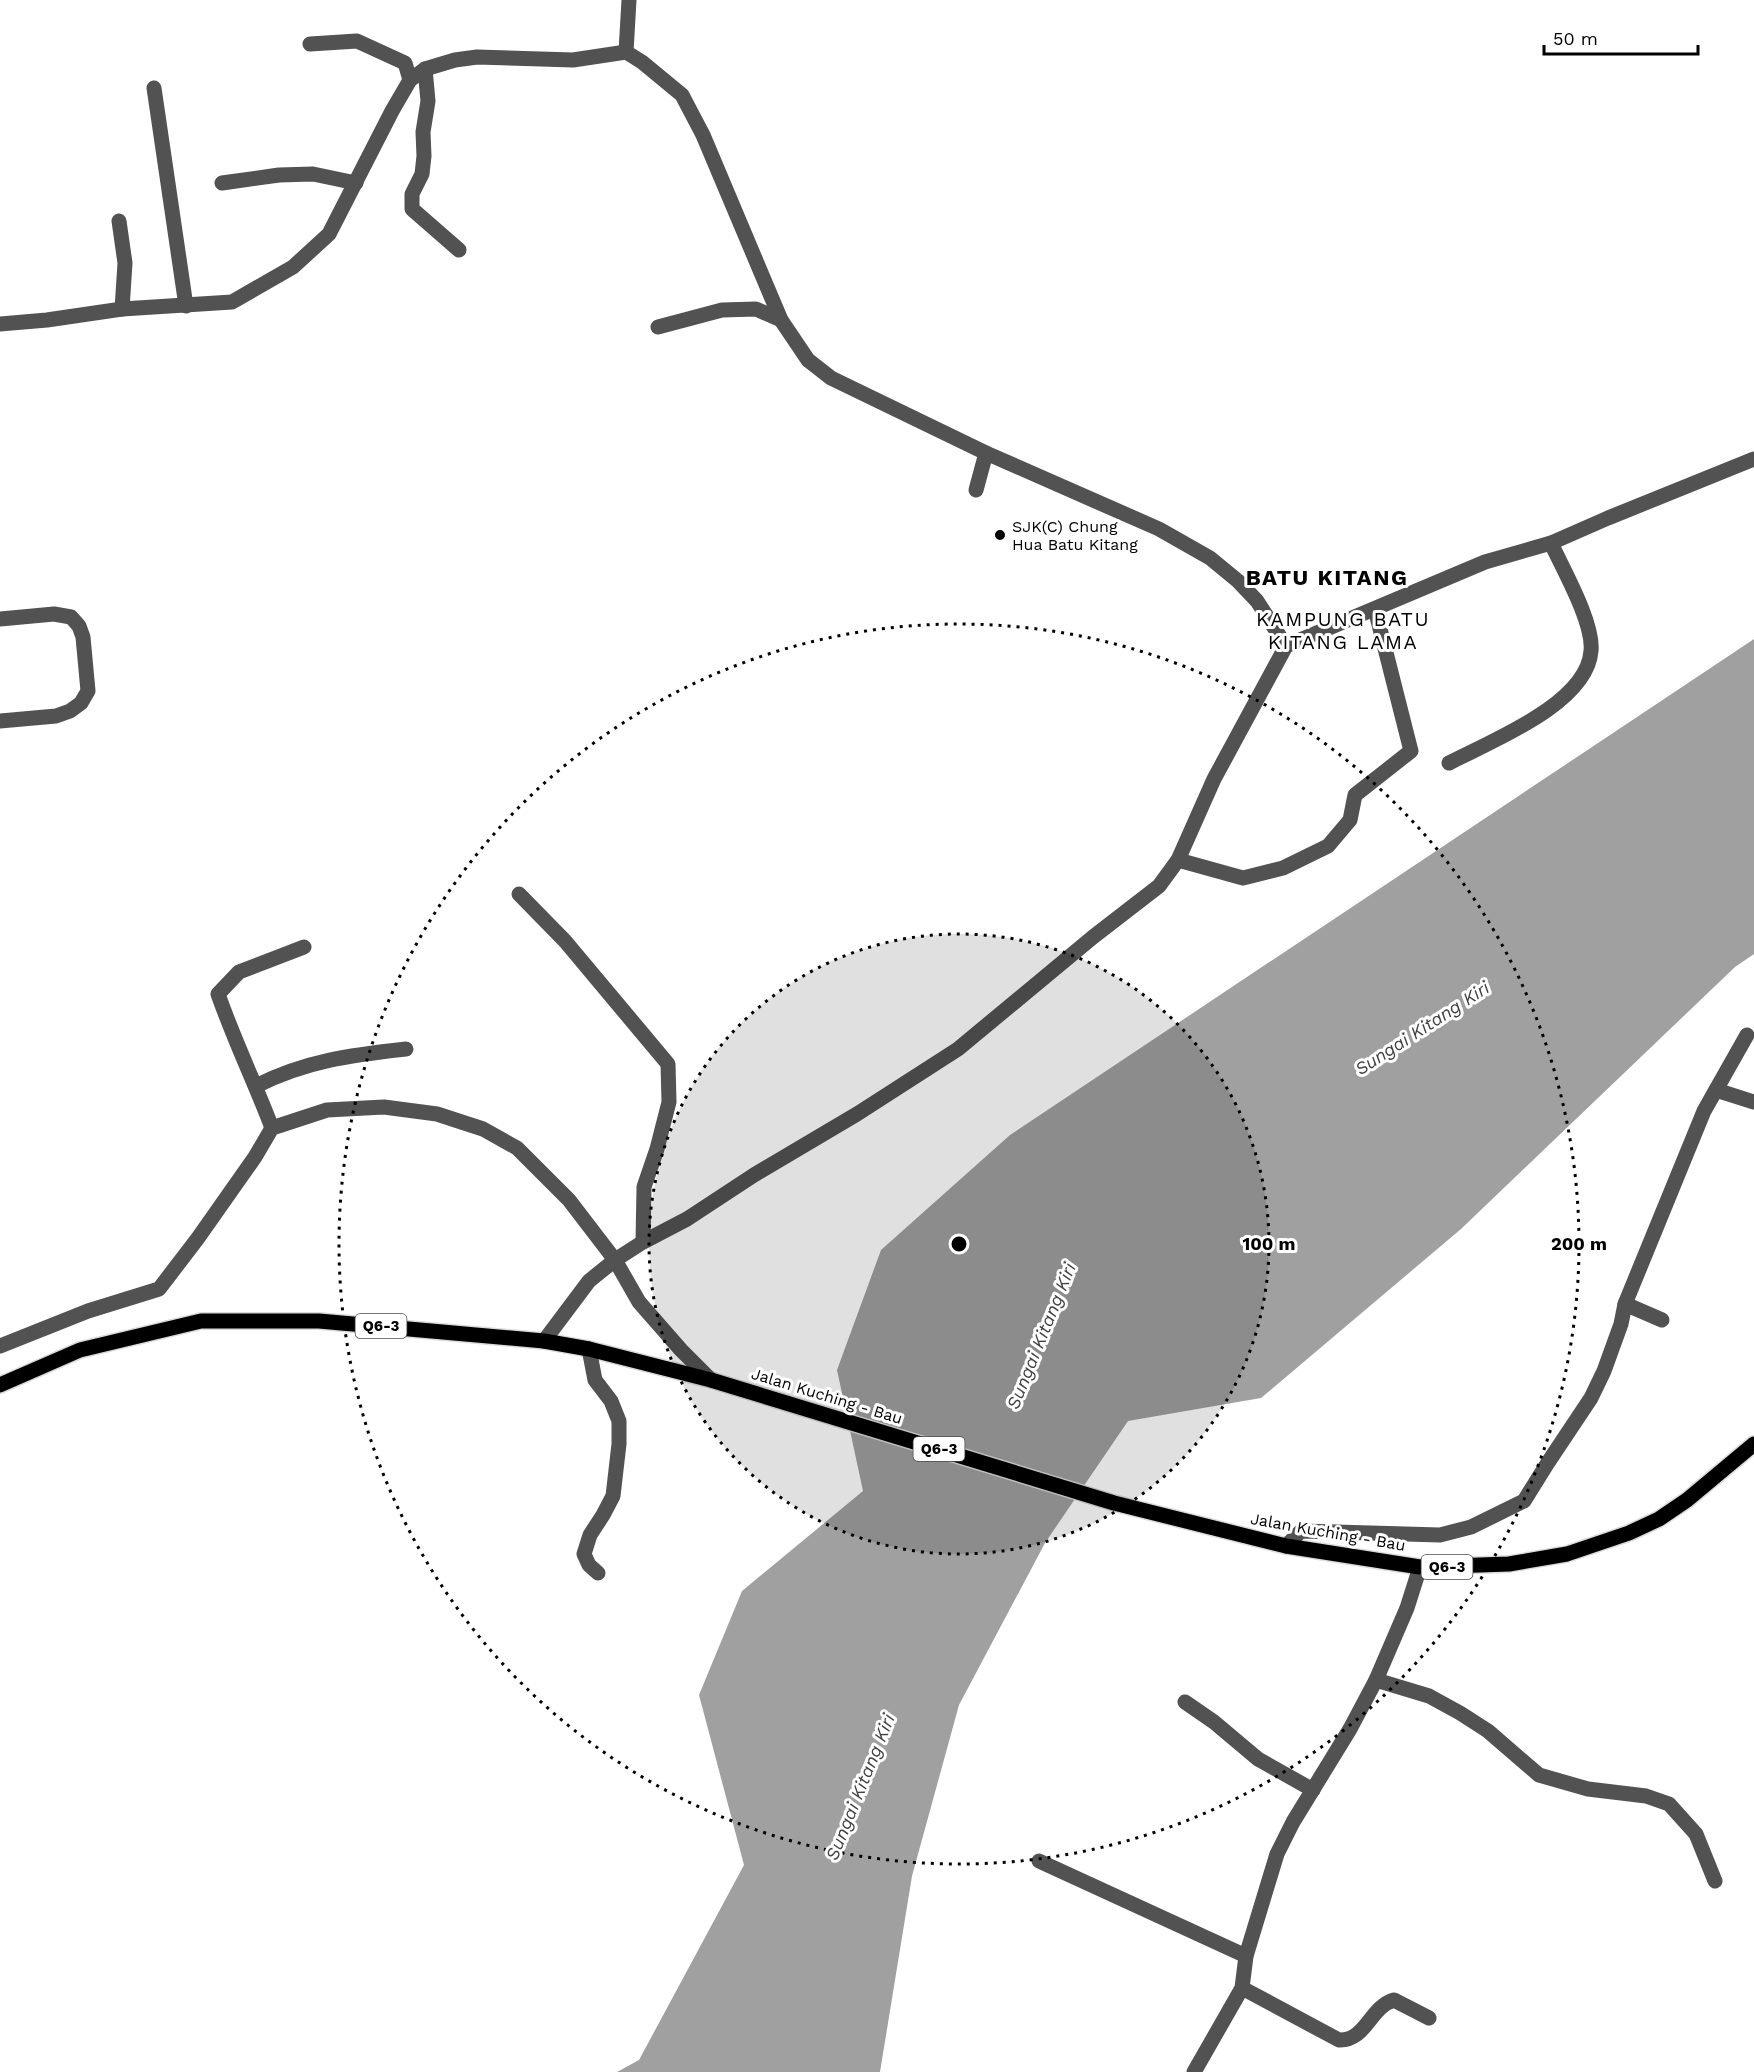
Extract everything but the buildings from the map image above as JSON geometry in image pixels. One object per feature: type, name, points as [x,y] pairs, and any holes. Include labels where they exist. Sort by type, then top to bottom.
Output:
[{"type":"main road","name":"Jalan Kuching - Bau","points":[[0,1385],[80,1350],[201,1321],[319,1321],[544,1341],[589,1349],[711,1380],[1114,1503],[1286,1546],[1420,1567],[1509,1564],[1567,1554],[1629,1533],[1659,1519],[1687,1500],[1754,1444]]},
{"type":"street","points":[[626,52],[629,0]]},
{"type":"street","points":[[310,44],[357,41],[405,63],[410,80]]},
{"type":"street","points":[[0,324],[122,309],[232,302],[293,267],[329,234],[410,80],[425,69],[455,60],[477,57],[573,60],[626,52],[682,95],[704,135],[781,320],[808,360],[831,378],[986,453],[1159,529],[1210,558],[1238,581],[1257,601],[1286,646]]},
{"type":"street","points":[[425,69],[428,101],[423,132],[423,174],[412,194],[412,209],[459,250]]},
{"type":"street","points":[[154,88],[186,306]]},
{"type":"street","points":[[222,183],[279,175],[313,174],[356,183]]},
{"type":"street","points":[[119,221],[125,262],[122,309]]},
{"type":"street","points":[[658,327],[722,310],[756,309],[781,320]]},
{"type":"street","points":[[976,490],[986,453]]},
{"type":"street","points":[[544,1341],[589,1281],[615,1260],[687,1219],[754,1174],[857,1114],[958,1049],[1093,937],[1159,886],[1178,860],[1214,779],[1263,688],[1276,669],[1286,646],[1485,562],[1551,543],[1754,459]]},
{"type":"street","points":[[1449,763],[1546,712],[1569,694],[1586,671],[1592,650],[1588,627],[1551,543]]},
{"type":"street","points":[[1178,860],[1243,878],[1283,868],[1328,846],[1350,820],[1355,795],[1411,751],[1376,609]]},
{"type":"street","points":[[0,619],[54,614],[71,617],[79,626],[83,637],[88,691],[81,703],[70,711],[56,716],[0,721]]},
{"type":"street","points":[[519,894],[565,941],[668,1064],[669,1102],[644,1187],[643,1242]]},
{"type":"street","points":[[272,1128],[218,994],[239,972],[304,947]]},
{"type":"street","points":[[1286,1546],[1301,1531],[1440,1535],[1471,1527],[1524,1501],[1591,1398],[1604,1371],[1621,1324],[1625,1304],[1704,1111],[1747,1035]]},
{"type":"street","points":[[256,1086],[281,1073],[315,1063],[344,1056],[406,1049]]},
{"type":"street","points":[[1716,1090],[1754,1102]]},
{"type":"street","points":[[0,1346],[88,1311],[159,1288],[198,1238],[272,1128],[327,1110],[384,1107],[437,1114],[483,1129],[517,1148],[569,1200],[615,1260],[639,1302],[711,1380]]},
{"type":"street","points":[[1625,1304],[1662,1320]]},
{"type":"street","points":[[589,1349],[595,1380],[611,1401],[619,1421],[619,1444],[613,1496],[590,1535],[584,1554],[589,1565],[598,1573]]},
{"type":"street","points":[[1194,2072],[1242,1988],[1246,1956],[1277,1854],[1293,1822],[1350,1729],[1376,1680],[1407,1608],[1420,1567]]},
{"type":"street","points":[[1376,1680],[1429,1696],[1460,1713],[1488,1731],[1539,1775],[1588,1789],[1646,1796],[1669,1804],[1696,1834],[1715,1881]]},
{"type":"street","points":[[1185,1702],[1214,1722],[1258,1759],[1314,1790]]},
{"type":"street","points":[[1039,1862],[1246,1956]]},
{"type":"street","points":[[1242,1988],[1339,2040],[1355,2037],[1384,2002],[1394,2000],[1429,2018]]},
{"type":"water","name":"Sungai Kitang Kiri","points":[[1754,639],[1754,954],[1735,967],[1461,1229],[1261,1398],[1128,1421],[1045,1543],[959,1705],[912,1876],[880,2072],[617,2072],[639,2060],[744,1865],[699,1695],[742,1591],[863,1491],[837,1370],[881,1250],[1010,1135]]},
{"type":"place","name":"SJK(C) Chung Hua Batu Kitang","points":[[1000,535]]},
{"type":"district","name":"BATU KITANG","points":[[1327,577]]},
{"type":"district","name":"KAMPUNG BATU KITANG LAMA","points":[[1343,630]]}]
